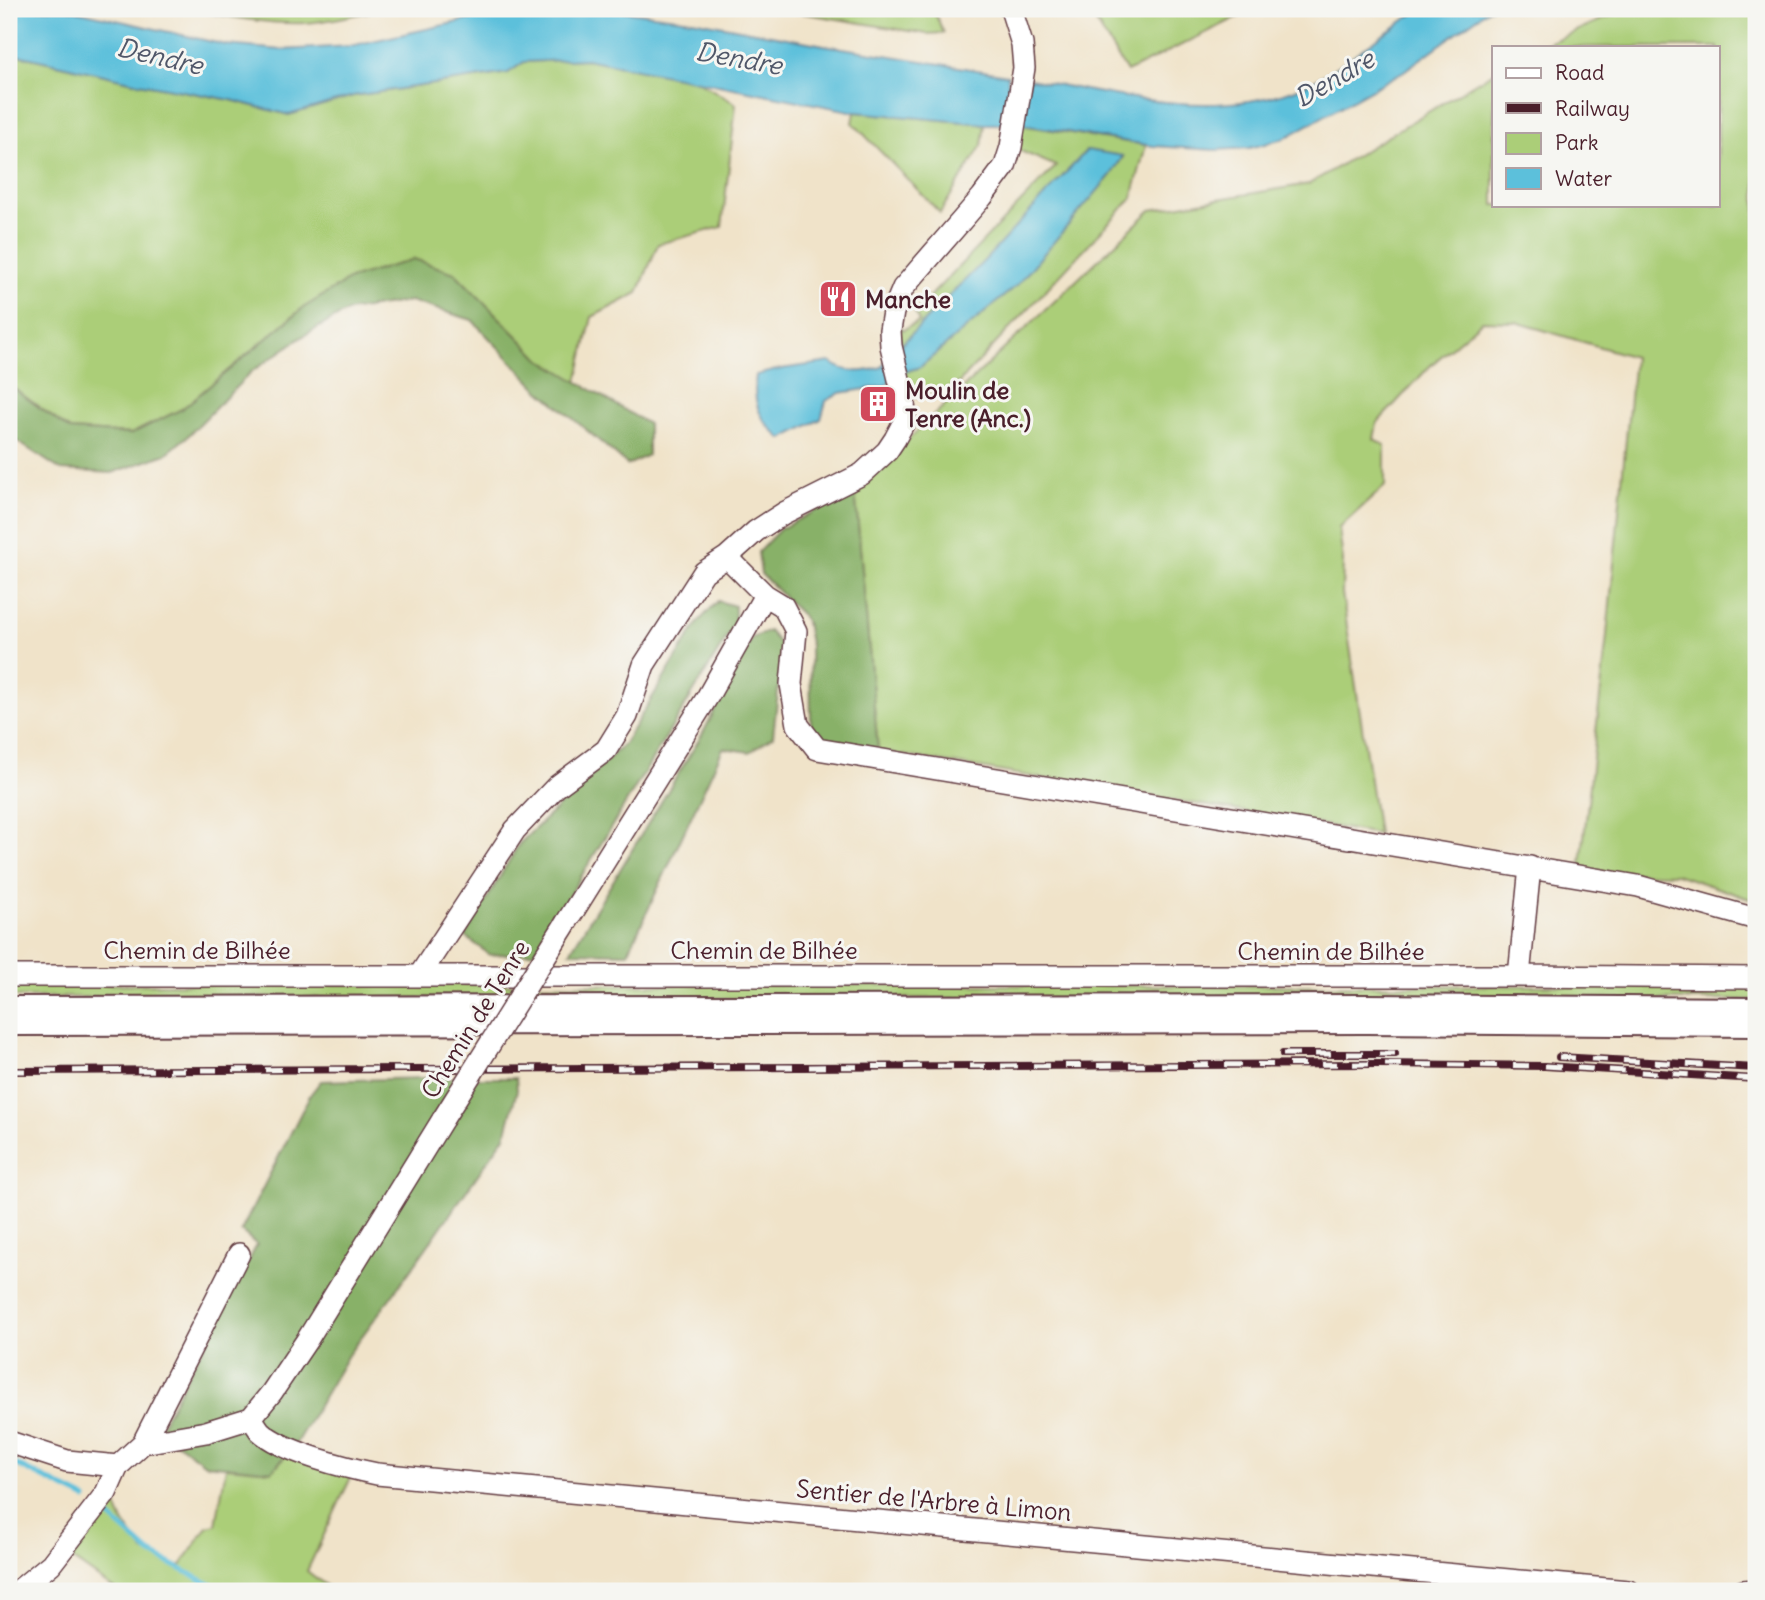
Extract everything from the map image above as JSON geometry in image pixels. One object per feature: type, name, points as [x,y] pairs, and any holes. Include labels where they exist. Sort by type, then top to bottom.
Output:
[{"type":"highway","points":[[9,1016],[1366,1014],[1756,1017]]},
{"type":"street","points":[[419,976],[515,830],[556,787],[606,750],[627,716],[643,665],[704,572],[727,557],[756,531],[784,513],[862,474],[887,451],[905,420],[904,400],[891,346],[890,319],[903,288],[982,197],[1004,166],[1024,68],[1022,44],[1011,9]]},
{"type":"street","points":[[727,557],[765,595],[783,606],[796,631],[791,684],[798,725],[817,749],[1637,886],[1756,919]]},
{"type":"street","name":"Chemin de Tenre","points":[[251,1418],[307,1340],[708,696],[745,635],[765,595]]},
{"type":"street","points":[[1519,976],[1530,867]]},
{"type":"street","name":"Chemin de Bilhée","points":[[9,976],[1756,978]]},
{"type":"street","points":[[18,1591],[43,1572],[57,1556],[106,1493],[118,1466],[144,1443],[239,1254]]},
{"type":"street","points":[[144,1443],[206,1432],[251,1418]]},
{"type":"street","name":"Sentier de l'Arbre à Limon","points":[[251,1418],[260,1431],[280,1445],[377,1474],[1628,1591]]},
{"type":"street","points":[[9,1442],[67,1461],[118,1466]]},
{"type":"street","points":[[1743,1591],[1756,1590]]},
{"type":"green space","points":[[193,9],[380,9],[315,22],[280,23]]},
{"type":"green space","points":[[777,9],[933,9],[944,33],[927,34]]},
{"type":"green space","points":[[1085,9],[1254,9],[1127,72]]},
{"type":"green space","points":[[1626,9],[1756,9],[1756,901],[1676,874],[1580,872],[1606,645],[1634,357],[1516,322],[1482,321],[1431,365],[1377,423],[1374,439],[1385,445],[1385,486],[1339,528],[1343,561],[1342,593],[1378,834],[878,751],[855,490],[1151,210],[1309,184],[1492,73],[1492,206],[1720,206],[1720,46],[1541,46]]},
{"type":"green space","points":[[9,53],[139,83],[231,100],[289,115],[353,96],[508,73],[524,62],[586,59],[696,80],[736,104],[722,227],[658,244],[638,293],[592,317],[577,382],[540,359],[455,273],[303,308],[182,409],[131,434],[70,430],[9,385]]},
{"type":"green space","points":[[855,112],[985,124],[982,145],[940,213],[853,123]]},
{"type":"green space","points":[[1014,124],[1146,145],[1132,198],[955,387],[904,400],[897,374],[920,367],[1017,285],[1111,175],[1123,157],[1087,150],[985,260],[901,345],[893,312],[902,330],[919,322],[915,312],[1056,166],[1011,147]]},
{"type":"green space","points":[[414,259],[455,273],[540,359],[648,424],[648,455],[628,465],[538,389],[472,320],[410,301],[348,311],[305,335],[251,372],[189,435],[166,454],[112,473],[61,470],[9,436],[9,385],[70,430],[131,434],[182,409],[303,308],[350,279]]},
{"type":"green space","points":[[855,490],[878,751],[825,742],[811,726],[810,644],[806,622],[761,574],[758,552],[780,529]]},
{"type":"green space","points":[[718,601],[735,606],[735,624],[535,952],[490,955],[465,936],[519,844],[623,745],[699,621]]},
{"type":"green space","points":[[769,631],[783,648],[773,736],[750,752],[723,748],[628,953],[570,952],[703,733],[752,638]]},
{"type":"green space","points":[[9,984],[1756,986],[1756,1000],[9,997]]},
{"type":"green space","points":[[516,1078],[517,1090],[505,1136],[348,1355],[295,1445],[272,1471],[205,1464],[159,1429],[257,1245],[241,1231],[310,1095],[321,1081]]},
{"type":"green space","points":[[287,1454],[353,1473],[307,1571],[333,1591],[117,1591],[66,1555],[112,1497],[123,1522],[144,1551],[180,1567],[207,1527],[216,1525],[226,1467],[272,1471]]},
{"type":"water","name":"Dendre","points":[[1440,7],[1489,9],[1404,71],[1283,139],[1250,148],[1215,150],[1153,146],[1019,124],[985,124],[855,112],[586,59],[524,62],[508,73],[353,96],[289,115],[231,100],[139,83],[9,53],[9,9],[68,9],[226,45],[282,50],[350,46],[512,10],[607,9],[692,20],[1008,75],[1008,84],[1028,86],[1029,79],[1161,102],[1195,104],[1261,99],[1293,90],[1332,70],[1421,10]]},
{"type":"water","points":[[1087,150],[1123,156],[1111,175],[1017,285],[920,367],[898,374],[885,386],[840,393],[826,401],[821,419],[782,439],[768,425],[759,411],[755,395],[756,375],[830,362],[843,369],[855,371],[882,367],[892,351],[985,260]]},
{"type":"waterway","points":[[9,1461],[86,1499]]},
{"type":"waterway","points":[[104,1512],[150,1553],[223,1591]]},
{"type":"railway","points":[[1283,1054],[1395,1054]]},
{"type":"railway","points":[[1559,1057],[1756,1068]]},
{"type":"railway","points":[[9,1071],[1379,1064],[1545,1066],[1756,1079]]},
{"type":"place","name":"Manche","points":[[838,299]]},
{"type":"place","name":"Moulin de Tenre (Anc.)","points":[[878,404]]}]
